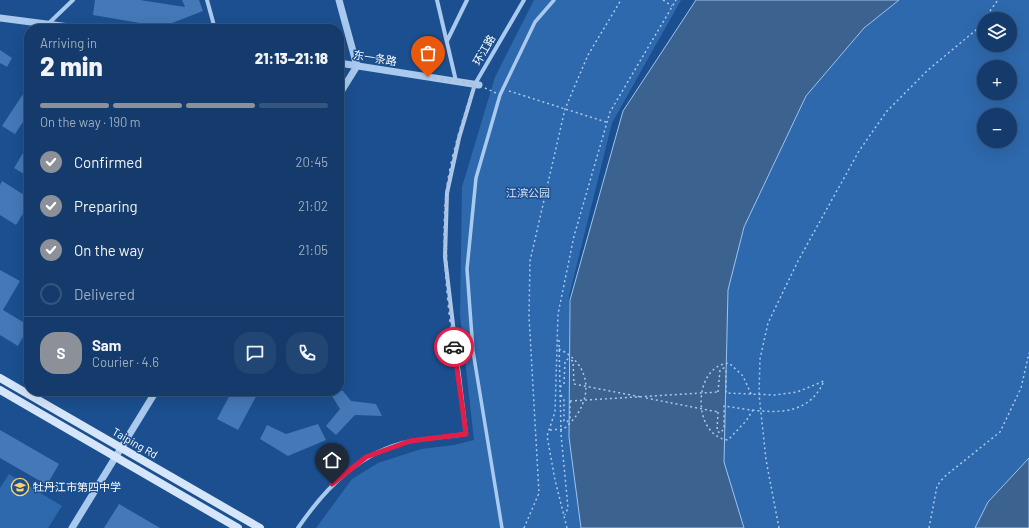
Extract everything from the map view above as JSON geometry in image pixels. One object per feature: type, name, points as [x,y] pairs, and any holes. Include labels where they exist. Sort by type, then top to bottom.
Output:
[{"type":"main road","name":"Taiping Rd","points":[[0,378],[24,392]]},
{"type":"main road","name":"Taiping Rd","points":[[0,390],[238,528]]},
{"type":"main road","name":"Taiping Rd","points":[[31,396],[260,528]]},
{"type":"street","points":[[0,18],[48,24],[73,0]]},
{"type":"street","points":[[207,0],[214,24]]},
{"type":"street","points":[[339,0],[357,66],[344,87]]},
{"type":"street","points":[[437,0],[456,81]]},
{"type":"street","points":[[447,41],[467,0]]},
{"type":"street","name":"环江路","points":[[298,528],[332,484],[366,457],[410,441],[466,434],[445,257],[447,193],[459,138],[477,85],[524,0]]},
{"type":"street","points":[[502,528],[473,351],[467,269],[476,178],[500,95],[535,22],[554,0]]},
{"type":"street","name":"东一条路","points":[[344,65],[477,85]]},
{"type":"street","points":[[72,528],[153,396]]},
{"type":"path","points":[[524,528],[538,493],[530,316],[530,261],[565,109],[588,55],[621,0]]},
{"type":"path","points":[[663,0],[672,6]]},
{"type":"path","points":[[567,528],[565,515],[555,480],[547,436],[555,412],[558,322],[574,236],[610,112],[676,0]]},
{"type":"path","points":[[989,12],[998,0]]},
{"type":"path","points":[[779,528],[766,460],[759,394],[760,360],[768,322],[798,261],[858,151],[887,111],[928,70],[977,29]]},
{"type":"path","points":[[477,85],[500,95]]},
{"type":"path","points":[[503,90],[607,122]]},
{"type":"path","points":[[558,322],[561,434],[568,508],[565,515]]},
{"type":"path","points":[[549,430],[564,428],[574,418],[583,406],[586,390],[584,374],[578,361],[557,349]]},
{"type":"path","points":[[929,528],[937,486],[944,477],[1000,432],[1022,388],[1029,353]]},
{"type":"path","points":[[560,387],[564,384],[565,361],[568,359],[573,361],[574,384],[643,397],[718,412],[716,426],[717,431],[720,433],[724,429],[724,406],[780,412],[799,409],[819,394],[824,381],[797,392],[775,395],[726,393],[726,370],[724,368],[720,370],[718,392],[643,397],[570,402],[570,419],[567,422],[564,421],[564,400],[560,394]]},
{"type":"path","points":[[751,394],[743,376],[729,363],[722,363],[714,369],[704,383],[700,397],[702,413],[709,429],[720,439],[728,440],[746,421],[753,410]]},
{"type":"green space","name":"江滨公园","points":[[534,0],[681,0],[612,123],[569,296],[569,437],[581,528],[316,528],[352,479],[378,463],[421,449],[454,445],[474,440],[460,315],[462,187],[495,77]]},
{"type":"green space","points":[[899,0],[1029,0],[1029,458],[988,502],[975,528],[744,528],[724,462],[728,290],[744,227],[806,96],[864,28]]},
{"type":"green space","name":"牡丹江市第四中学","points":[[9,474],[62,506],[48,528],[0,528],[0,488]]},
{"type":"shaded area","points":[[696,0],[899,0],[864,28],[806,96],[744,227],[728,290],[724,462],[744,528],[581,528],[569,437],[570,300],[623,111]]},
{"type":"shaded area","points":[[1029,458],[1029,528],[975,528],[988,502]]},
{"type":"building","points":[[95,0],[140,0],[185,7],[182,0],[199,0],[203,11],[172,23],[176,24],[146,24],[93,15]]},
{"type":"building","points":[[0,50],[12,58],[7,67],[0,63]]},
{"type":"building","points":[[24,93],[24,120],[15,134],[2,126]]},
{"type":"building","points":[[23,153],[24,154],[24,174],[14,168]]},
{"type":"building","points":[[2,181],[24,195],[24,212],[16,225],[0,215],[0,185]]},
{"type":"building","points":[[0,270],[20,281],[3,310],[23,322],[24,320],[24,335],[18,346],[0,335]]},
{"type":"building","points":[[344,392],[351,401],[376,404],[382,416],[355,415],[336,435],[326,426],[340,409],[332,396],[344,396]]},
{"type":"building","points":[[229,396],[256,396],[238,430],[217,419]]},
{"type":"building","points":[[318,424],[326,440],[288,456],[260,439],[267,425],[286,434]]},
{"type":"building","points":[[0,430],[59,464],[47,485],[0,458]]},
{"type":"building","points":[[119,504],[160,528],[104,528]]},
{"type":"way so far","points":[[428,77],[475,84],[459,138],[447,193],[445,257],[454,347]]},
{"type":"place","name":"牡丹江市第四中学","points":[[20,487]]},
{"type":"route","points":[[332,484],[366,457],[410,441],[466,434],[454,347]]}]
